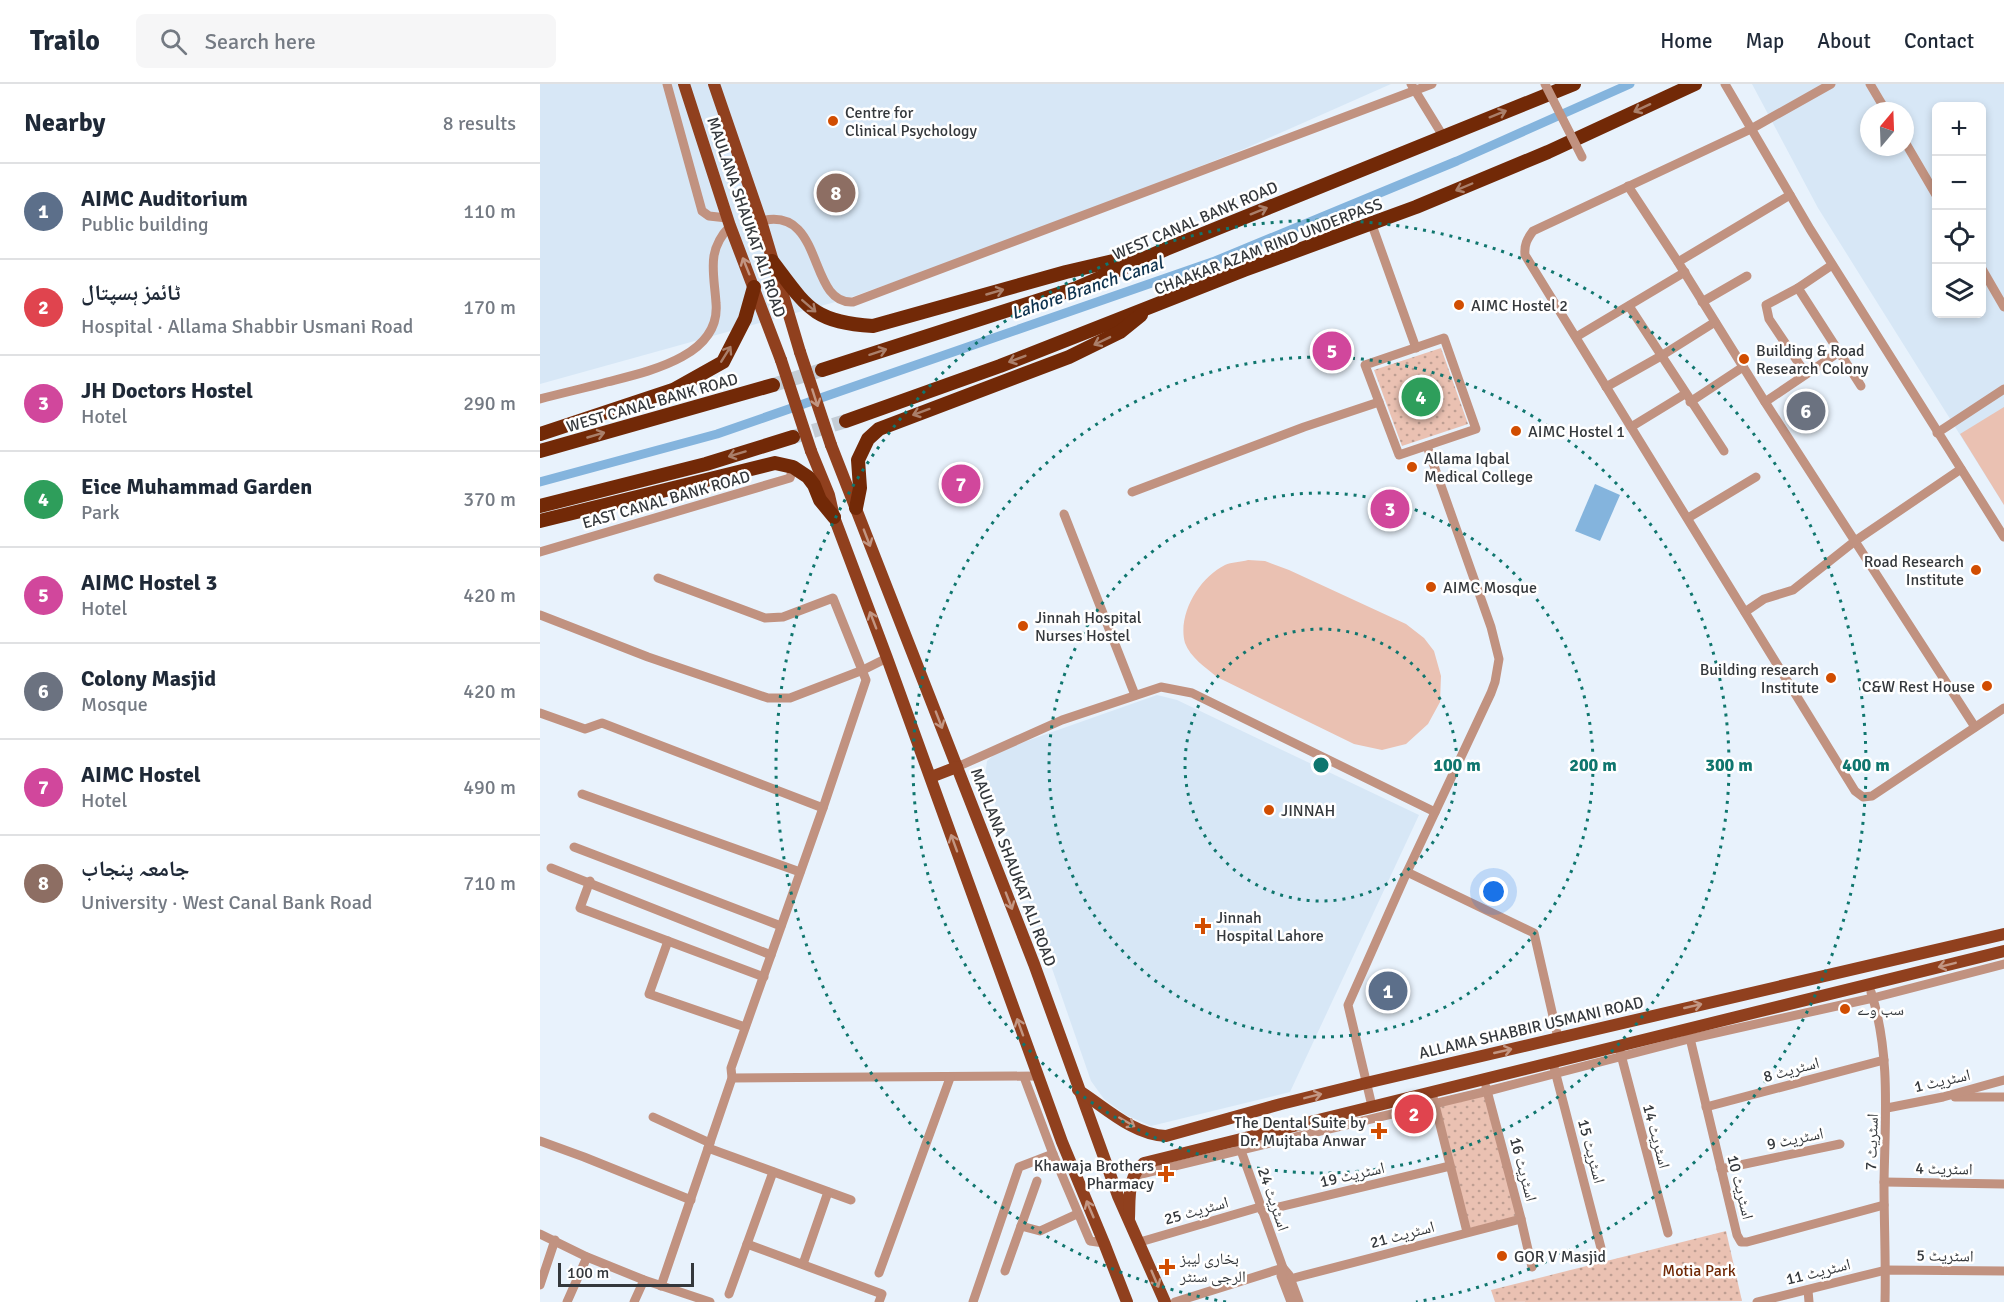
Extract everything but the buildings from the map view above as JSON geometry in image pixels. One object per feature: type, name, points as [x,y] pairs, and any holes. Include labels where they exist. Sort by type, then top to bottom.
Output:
[{"type":"highway","name":"WEST CANAL BANK ROAD","points":[[822,370],[1077,288],[1166,249],[1574,84]]},
{"type":"highway","name":"CHAAKAR AZAM RIND UNDERPASS","points":[[846,421],[1000,366],[1244,270],[1372,225],[1548,152],[1695,84]]},
{"type":"highway","points":[[772,261],[802,300],[821,316],[842,323],[873,326],[1066,272],[1166,249]]},
{"type":"highway","points":[[540,434],[673,390],[723,362],[746,319],[754,287]]},
{"type":"highway","points":[[856,508],[860,489],[858,460],[868,439],[879,429],[1069,357],[1120,332],[1150,308]]},
{"type":"highway","name":"WEST CANAL BANK ROAD","points":[[540,451],[773,385]]},
{"type":"highway","points":[[540,506],[706,464],[793,437]]},
{"type":"highway","points":[[540,521],[768,464],[793,467],[808,477],[820,500],[834,517]]},
{"type":"main road","name":"MAULANA SHAUKAT ALI ROAD","points":[[684,84],[729,222],[781,360],[811,451],[829,495],[834,517]]},
{"type":"main road","name":"MAULANA SHAUKAT ALI ROAD","points":[[714,84],[761,221],[800,352],[831,445],[1034,964],[1118,1196],[1165,1302]]},
{"type":"main road","points":[[834,517],[888,658],[1037,1076],[1127,1302]]},
{"type":"main road","points":[[931,777],[957,767]]},
{"type":"main road","name":"ALLAMA SHABBIR USMANI ROAD","points":[[1078,1090],[1134,1126],[1150,1134],[1166,1136],[1366,1083],[2004,934]]},
{"type":"main road","points":[[1129,1218],[1130,1188],[1133,1176],[1144,1163],[1239,1144],[1372,1106],[1433,1097],[1486,1085],[1688,1034],[1868,984],[2004,951]]},
{"type":"street","points":[[667,84],[702,211],[708,216],[729,222]]},
{"type":"street","points":[[761,221],[772,218],[783,220],[801,231],[824,282],[831,292],[846,303],[853,302],[1414,87],[1432,84]]},
{"type":"street","points":[[1545,84],[1582,157]]},
{"type":"street","points":[[1725,84],[1832,265],[2004,537]]},
{"type":"street","points":[[1831,84],[1751,129],[1533,231],[1527,238],[1524,248],[1525,255],[1855,791],[1863,797],[1872,796],[2004,708]]},
{"type":"street","points":[[1870,84],[1881,102]]},
{"type":"street","points":[[1414,87],[1443,136]]},
{"type":"street","points":[[1913,156],[1932,188]]},
{"type":"street","points":[[1628,186],[1975,727]]},
{"type":"street","points":[[1678,262],[1790,195]]},
{"type":"street","name":"WEST CANAL BANK ROAD","points":[[540,399],[653,370],[696,348],[704,340],[715,321],[717,310],[712,258],[719,237],[729,222]]},
{"type":"street","points":[[1372,225],[1416,348]]},
{"type":"street","points":[[1806,374],[1769,319],[1766,305],[1798,288],[1832,265]]},
{"type":"street","points":[[1576,337],[1685,272]]},
{"type":"street","points":[[1702,302],[1747,276]]},
{"type":"street","points":[[1986,276],[2004,307]]},
{"type":"street","points":[[1798,288],[1861,386]]},
{"type":"street","points":[[1629,306],[1724,451]]},
{"type":"street","points":[[1606,387],[1715,322]]},
{"type":"street","points":[[1444,338],[1476,429],[1399,455],[1365,365],[1416,348],[1444,338]]},
{"type":"street","points":[[1765,402],[1839,352]]},
{"type":"street","points":[[1631,427],[1743,367]]},
{"type":"street","points":[[1937,433],[2004,388]]},
{"type":"street","points":[[1132,492],[1304,427],[1379,402]]},
{"type":"street","points":[[1372,1106],[1348,1005],[1491,693],[1499,659],[1491,627],[1427,446]]},
{"type":"street","name":"EAST CANAL BANK ROAD","points":[[540,552],[790,478],[793,467]]},
{"type":"street","points":[[1746,612],[1764,599],[1793,590],[1855,541],[1961,470]]},
{"type":"street","points":[[1688,518],[1756,477]]},
{"type":"street","points":[[1065,514],[1135,695]]},
{"type":"street","points":[[658,578],[765,618],[783,617],[833,598],[866,680],[731,1068],[732,1078],[661,1286]]},
{"type":"street","points":[[540,615],[648,657],[768,698],[790,698],[888,658]]},
{"type":"street","points":[[957,767],[1062,720],[1161,687],[1192,693],[1435,812]]},
{"type":"street","points":[[540,713],[585,729],[602,723],[823,808]]},
{"type":"street","points":[[582,794],[800,872]]},
{"type":"street","points":[[574,847],[781,926]]},
{"type":"street","points":[[551,868],[590,881],[771,955]]},
{"type":"street","points":[[1407,872],[1534,933],[1558,1038]]},
{"type":"street","points":[[590,881],[580,908],[764,977]]},
{"type":"street","points":[[668,941],[649,994],[745,1027]]},
{"type":"street","points":[[1688,1034],[1872,998],[2004,964]]},
{"type":"street","name":"اسٹریٹ 7","points":[[1868,984],[1884,1060],[1887,1108],[1884,1182],[1885,1302]]},
{"type":"street","name":"اسٹریٹ 10","points":[[1688,1034],[1737,1235],[1741,1242],[1884,1205]]},
{"type":"street","name":"اسٹریٹ 14","points":[[1620,1050],[1668,1233]]},
{"type":"street","name":"اسٹریٹ 8","points":[[1706,1107],[1884,1060]]},
{"type":"street","name":"اسٹریٹ 15","points":[[1554,1067],[1601,1248]]},
{"type":"street","points":[[732,1078],[1037,1076]]},
{"type":"street","points":[[1024,1077],[1077,1214],[1090,1241],[1104,1243]]},
{"type":"street","points":[[879,1273],[950,1078]]},
{"type":"street","name":"اسٹریٹ 1","points":[[1887,1108],[1943,1097],[2004,1080]]},
{"type":"street","name":"اسٹریٹ 16","points":[[1486,1085],[1532,1267]]},
{"type":"street","points":[[1239,1144],[1433,1097],[1467,1232]]},
{"type":"street","points":[[1943,1097],[2004,1097]]},
{"type":"street","points":[[653,1117],[709,1146],[851,1200]]},
{"type":"street","points":[[540,1141],[691,1200]]},
{"type":"street","name":"اسٹریٹ 24","points":[[1239,1144],[1283,1268],[1299,1302]]},
{"type":"street","name":"اسٹریٹ 9","points":[[1721,1169],[1840,1144]]},
{"type":"street","points":[[973,1302],[1019,1167],[1053,1154]]},
{"type":"street","name":"اسٹریٹ 19","points":[[1261,1209],[1450,1166]]},
{"type":"street","points":[[729,1294],[773,1172]]},
{"type":"street","points":[[1005,1271],[1037,1181]]},
{"type":"street","name":"اسٹریٹ 4","points":[[1884,1182],[2004,1184]]},
{"type":"street","points":[[803,1264],[828,1192]]},
{"type":"street","name":"اسٹریٹ 25","points":[[1140,1242],[1261,1209]]},
{"type":"street","points":[[1021,1226],[1040,1231],[1077,1214]]},
{"type":"street","name":"اسٹریٹ 21","points":[[1290,1279],[1521,1219]]},
{"type":"street","points":[[540,1234],[587,1257],[644,1280],[710,1302]]},
{"type":"street","points":[[540,1285],[555,1240]]},
{"type":"street","points":[[747,1244],[882,1294],[879,1302]]},
{"type":"street","points":[[567,1302],[587,1257]]},
{"type":"street","points":[[1175,1302],[1283,1268]]},
{"type":"street","name":"اسٹریٹ 24","points":[[1283,1268],[1281,1276],[1291,1302]]},
{"type":"street","name":"اسٹریٹ 5","points":[[1886,1270],[2004,1271]]},
{"type":"street","name":"اسٹریٹ 11","points":[[1757,1302],[1886,1270]]},
{"type":"street","points":[[634,1302],[644,1280]]},
{"type":"street","points":[[1809,1290],[1809,1302]]},
{"type":"shaded area","points":[[540,84],[1391,84],[1244,149],[1021,237],[846,299],[540,384]]},
{"type":"shaded area","points":[[1752,84],[2004,84],[2004,505],[1818,208]]},
{"type":"shaded area","name":"Jinnah Hospital Lahore","points":[[1157,695],[1177,700],[1419,815],[1290,1092],[1151,1126],[1126,1115],[1104,1099],[1091,1081],[985,775],[987,761],[998,751]]},
{"type":"green space","points":[[1441,348],[1468,424],[1402,446],[1374,370]]},
{"type":"green space","points":[[2004,407],[2004,505],[1960,434]]},
{"type":"green space","points":[[1248,560],[1265,561],[1289,570],[1406,624],[1424,638],[1434,651],[1441,676],[1440,702],[1428,724],[1406,744],[1382,750],[1354,744],[1217,677],[1199,662],[1187,648],[1183,632],[1184,620],[1193,598],[1199,587],[1216,571],[1227,564]]},
{"type":"green space","points":[[1487,1095],[1518,1217],[1470,1228],[1439,1106]]},
{"type":"green space","name":"Motia Park","points":[[1726,1231],[1742,1301],[1495,1302],[1491,1290]]},
{"type":"water","points":[[1595,484],[1620,495],[1600,541],[1575,531]]},
{"type":"waterway","name":"Lahore Branch Canal","points":[[540,482],[717,434],[1215,261],[1457,161],[1630,84]]},
{"type":"tunnel","points":[[773,385],[822,370]]},
{"type":"tunnel","points":[[793,437],[846,421]]},
{"type":"place","name":"Centre for Clinical Psychology","points":[[833,121]]},
{"type":"place","name":"جامعہ پنجاب","points":[[836,193]]},
{"type":"place","name":"AIMC Hostel 2","points":[[1459,305]]},
{"type":"place","name":"AIMC Hostel 3","points":[[1332,351]]},
{"type":"place","name":"Building & Road Research Colony","points":[[1744,359]]},
{"type":"place","name":"Eice Muhammad Garden","points":[[1421,397]]},
{"type":"place","name":"Colony Masjid","points":[[1806,411]]},
{"type":"place","name":"AIMC Hostel 1","points":[[1516,431]]},
{"type":"place","name":"Allama Iqbal Medical College","points":[[1412,467]]},
{"type":"place","name":"AIMC Hostel","points":[[961,484]]},
{"type":"place","name":"JH Doctors Hostel","points":[[1390,509]]},
{"type":"place","name":"Road Research Institute","points":[[1976,570]]},
{"type":"place","name":"AIMC Mosque","points":[[1431,587]]},
{"type":"place","name":"Jinnah Hospital Nurses Hostel","points":[[1023,626]]},
{"type":"place","name":"Building research Institute","points":[[1831,678]]},
{"type":"place","name":"C&W Rest House","points":[[1987,686]]},
{"type":"place","name":"JINNAH","points":[[1269,810]]},
{"type":"place","name":"Jinnah Hospital Lahore","points":[[1203,926]]},
{"type":"place","name":"AIMC Auditorium","points":[[1388,991]]},
{"type":"place","name":"سب وے","points":[[1845,1009]]},
{"type":"place","name":"ٹائمز ہسپتال","points":[[1414,1114]]},
{"type":"place","name":"The Dental Suite by Dr. Mujtaba Anwar","points":[[1379,1131]]},
{"type":"place","name":"Khawaja Brothers Pharmacy","points":[[1166,1174]]},
{"type":"place","name":"GOR V Masjid","points":[[1502,1256]]},
{"type":"place","name":"بخاری لیبز الرجی سنٹر","points":[[1167,1267]]}]
